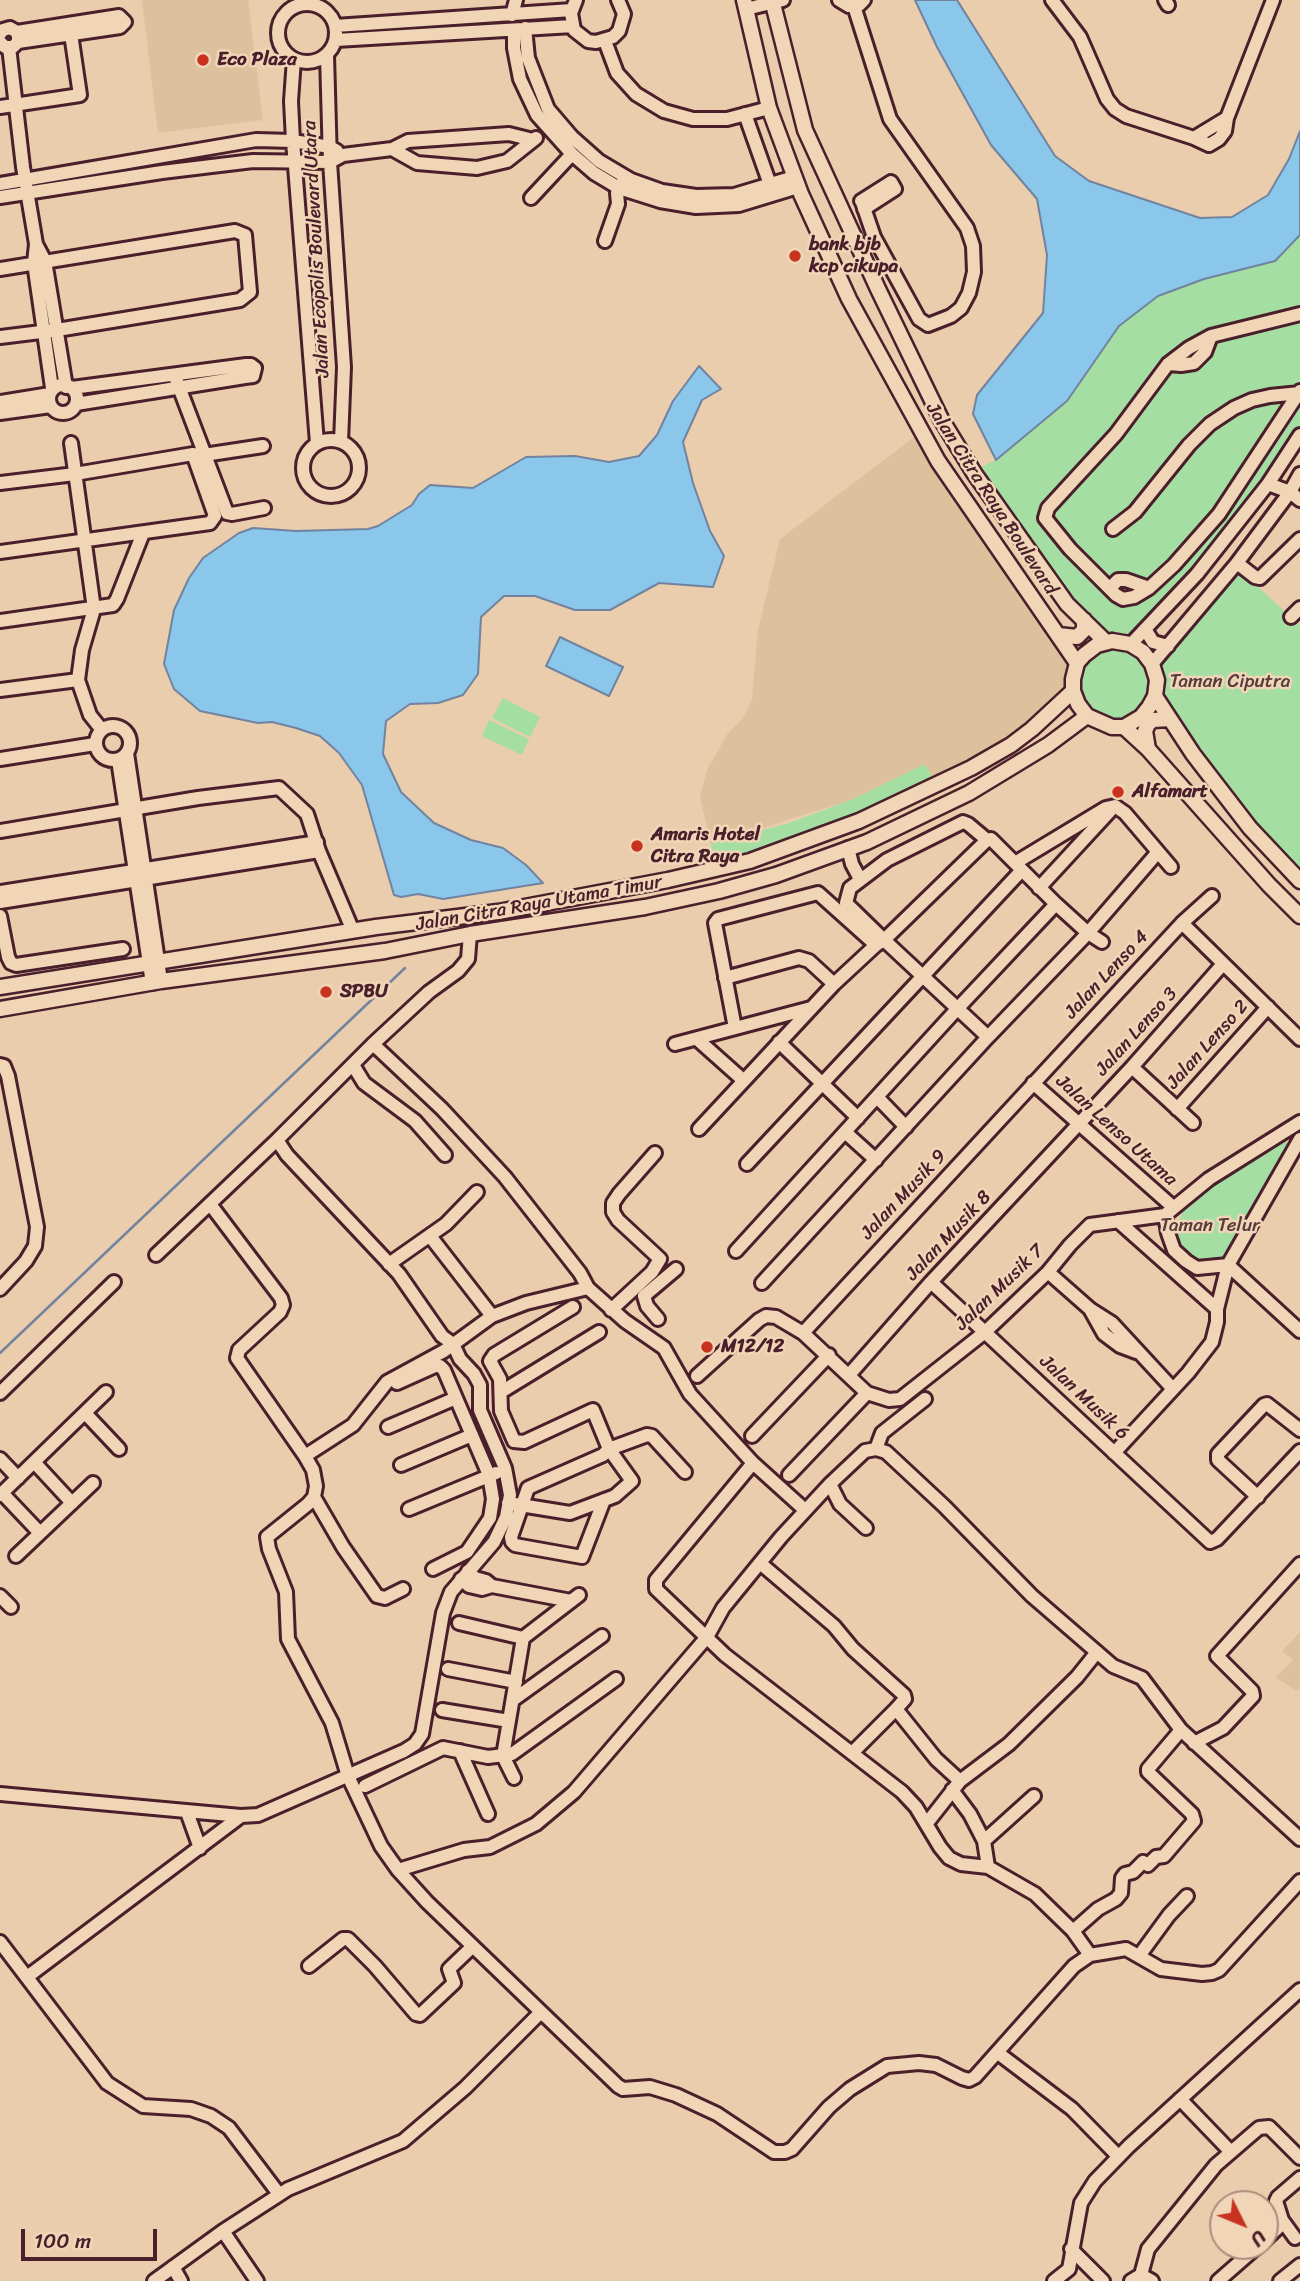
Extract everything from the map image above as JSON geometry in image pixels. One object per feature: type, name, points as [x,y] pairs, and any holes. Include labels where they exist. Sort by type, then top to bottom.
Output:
[{"type":"main road","name":"Jalan Citra Raya Boulevard","points":[[776,1],[805,130],[941,419],[981,484],[1067,604],[1107,642]]},
{"type":"main road","name":"Jalan Citra Raya Boulevard","points":[[745,5],[769,108],[796,182],[849,299],[929,445],[1077,663]]},
{"type":"main road","points":[[1058,635],[1077,638],[1083,630],[1084,620]]},
{"type":"main road","points":[[1112,640],[1131,644],[1143,652],[1152,664],[1157,680],[1155,696],[1141,717],[1124,727],[1112,727],[1087,716],[1073,691],[1077,663],[1090,650],[1107,642],[1112,640]]},
{"type":"main road","name":"Jalan Citra Raya Utama Timur","points":[[0,987],[353,931],[498,912],[668,880],[750,861],[859,821],[964,772],[1011,745],[1073,691]]},
{"type":"main road","points":[[1155,696],[1193,754],[1250,828],[1300,881]]},
{"type":"main road","points":[[1055,707],[1069,713],[1072,722],[1070,728]]},
{"type":"main road","name":"Jalan Citra Raya Utama Timur","points":[[0,1009],[157,982],[385,951],[470,934],[645,907],[719,891],[776,875],[848,848],[969,793],[1087,716]]},
{"type":"main road","points":[[1148,749],[1145,731],[1148,724],[1153,720],[1170,719]]},
{"type":"main road","points":[[1124,727],[1148,749],[1300,916]]},
{"type":"main road","points":[[602,891],[604,912]]},
{"type":"main road","points":[[284,942],[288,964]]},
{"type":"street","points":[[285,0],[286,14]]},
{"type":"street","points":[[516,0],[518,14]]},
{"type":"street","points":[[518,14],[521,0]]},
{"type":"street","points":[[335,33],[518,14],[574,5],[573,26],[580,36],[588,41],[605,41],[619,31],[623,23],[624,14],[618,0]]},
{"type":"street","points":[[839,0],[844,5],[859,3],[890,119],[967,228],[973,246],[974,272],[969,293],[961,308],[951,316],[928,325],[923,323],[874,237],[864,209]]},
{"type":"street","points":[[1052,0],[1080,37],[1107,99],[1115,109],[1126,116],[1209,145],[1225,131],[1227,118],[1273,0]]},
{"type":"street","points":[[745,5],[776,1]]},
{"type":"street","points":[[318,3],[329,14],[335,33],[327,55],[311,62],[294,59],[282,47],[279,39],[281,21],[286,14],[301,5],[318,3]]},
{"type":"street","points":[[120,16],[125,22],[120,27],[71,34],[5,39],[120,16]]},
{"type":"street","points":[[335,33],[573,26]]},
{"type":"street","points":[[519,29],[514,48],[520,79],[537,115],[572,137],[622,182]]},
{"type":"street","points":[[0,107],[80,95],[71,34]]},
{"type":"street","points":[[5,39],[51,331],[69,387],[77,396],[73,409],[64,413],[54,410],[51,396],[51,331]]},
{"type":"street","points":[[605,41],[617,73],[636,94],[664,111],[692,118],[726,119],[769,108]]},
{"type":"street","name":"Jalan Ecopolis Boulevard Utara","points":[[327,55],[330,162],[344,367],[341,442]]},
{"type":"street","name":"Jalan Ecopolis Boulevard Utara","points":[[294,59],[291,101],[293,141],[317,443]]},
{"type":"street","points":[[745,114],[773,195]]},
{"type":"street","points":[[392,149],[416,163],[477,168],[507,161],[554,126]]},
{"type":"street","points":[[554,126],[572,154],[594,173],[622,182],[660,201],[696,207],[738,205],[773,195],[796,182]]},
{"type":"street","points":[[0,184],[27,187],[253,161],[330,162],[343,155],[392,149],[408,141],[509,134],[533,140]]},
{"type":"street","points":[[0,197],[27,187],[246,142],[293,141],[330,147],[343,155]]},
{"type":"street","points":[[531,198],[572,154]]},
{"type":"street","points":[[605,241],[618,204],[617,193],[622,182]]},
{"type":"street","points":[[0,269],[240,231],[246,239],[250,292],[240,300],[0,337]]},
{"type":"street","points":[[1300,314],[1211,337],[1205,352],[1194,363],[1168,364],[1116,433],[1045,513],[1045,518],[1070,549],[1110,588],[1118,580],[1126,580],[1149,588],[1174,565],[1219,514],[1300,392]]},
{"type":"street","points":[[0,413],[51,396],[64,385],[69,387],[176,381],[253,376],[255,368],[251,365],[176,381],[76,404]]},
{"type":"street","points":[[176,381],[227,513],[264,508]]},
{"type":"street","points":[[1113,529],[1135,512],[1189,445],[1210,424],[1252,400],[1300,392]]},
{"type":"street","points":[[0,402],[51,396]]},
{"type":"street","points":[[1131,644],[1198,575],[1268,484],[1300,435]]},
{"type":"street","points":[[329,440],[341,442],[352,450],[358,462],[358,476],[351,487],[339,495],[326,496],[313,490],[305,479],[303,466],[307,453],[317,443],[329,440]]},
{"type":"street","points":[[71,443],[94,609],[82,650],[78,680],[90,715],[102,730]]},
{"type":"street","points":[[204,456],[263,446]]},
{"type":"street","points":[[0,483],[75,474],[192,454],[215,516],[210,523],[0,552]]},
{"type":"street","points":[[1152,664],[1295,496],[1300,474]]},
{"type":"street","points":[[1268,484],[1295,496]]},
{"type":"street","points":[[0,621],[113,605],[143,533]]},
{"type":"street","points":[[1237,563],[1260,578],[1300,539]]},
{"type":"street","points":[[1145,629],[1153,642],[1168,646]]},
{"type":"street","points":[[0,690],[78,680]]},
{"type":"street","points":[[123,757],[104,758],[99,755],[95,744],[102,730],[113,726],[123,730],[130,739],[123,757],[157,982]]},
{"type":"street","points":[[0,759],[95,744]]},
{"type":"street","points":[[0,831],[211,796],[279,788],[307,814],[353,931]]},
{"type":"street","points":[[1040,888],[1115,806]]},
{"type":"street","points":[[747,1164],[923,976],[1018,866],[1106,808],[1115,806],[1125,813],[1171,867]]},
{"type":"street","points":[[880,942],[846,902],[850,888],[887,860],[963,822],[987,840],[991,839],[1056,904],[1102,942]]},
{"type":"street","points":[[699,1129],[834,984],[987,840]]},
{"type":"street","points":[[0,902],[140,875],[318,847]]},
{"type":"street","points":[[848,848],[860,879]]},
{"type":"street","points":[[762,1283],[988,1037],[1088,933],[1158,852]]},
{"type":"street","points":[[0,892],[140,875]]},
{"type":"street","points":[[735,1028],[715,926],[718,919],[813,894],[822,895],[923,976],[988,1037]]},
{"type":"street","name":"Jalan Lenso 4","points":[[1033,1083],[1182,923],[1212,896]]},
{"type":"street","points":[[736,1251],[1056,904]]},
{"type":"street","points":[[0,916],[8,957],[16,965],[123,950]]},
{"type":"street","points":[[1182,923],[1300,1039]]},
{"type":"street","points":[[156,1255],[373,1044],[429,992],[458,971],[468,959],[470,934]]},
{"type":"street","points":[[724,978],[799,958],[809,961],[834,984]]},
{"type":"street","name":"Jalan Lenso 3","points":[[1080,1125],[1223,964]]},
{"type":"street","name":"Jalan Lenso 2","points":[[1177,1109],[1268,1007]]},
{"type":"street","points":[[675,1044],[812,1008]]},
{"type":"street","points":[[697,1039],[743,1080]]},
{"type":"street","points":[[779,1042],[858,1118]]},
{"type":"street","points":[[373,1044],[442,1109],[505,1177],[580,1273],[588,1288],[611,1310],[664,1348],[690,1394],[753,1463],[804,1510]]},
{"type":"street","points":[[0,1065],[4,1066],[8,1076],[37,1227],[35,1246],[26,1261],[0,1289]]},
{"type":"street","points":[[353,1065],[365,1083],[415,1121],[445,1155]]},
{"type":"street","name":"Jalan Lenso 2","points":[[1132,1068],[1193,1123]]},
{"type":"street","name":"Jalan Lenso Utama","points":[[1033,1083],[1169,1211]]},
{"type":"street","name":"Jalan Musik 9","points":[[803,1334],[1033,1083]]},
{"type":"street","points":[[877,1097],[906,1127]]},
{"type":"street","points":[[1300,1122],[1209,1179],[1169,1211],[1168,1233],[1174,1250],[1185,1261],[1197,1268],[1228,1265],[1300,1331]]},
{"type":"street","name":"Jalan Musik 8","points":[[849,1375],[931,1282],[1080,1125]]},
{"type":"street","points":[[845,1132],[876,1160]]},
{"type":"street","points":[[1114,1453],[1173,1390],[1212,1342],[1228,1265],[1300,1139]]},
{"type":"street","points":[[0,1794],[187,1812],[258,1815],[404,1751],[415,1744],[422,1734],[443,1613],[451,1591],[494,1542],[506,1517],[510,1495],[506,1468],[480,1410],[480,1385],[453,1344],[442,1336],[417,1297],[389,1264],[277,1140]]},
{"type":"street","points":[[611,1310],[652,1272],[660,1259],[618,1220],[613,1212],[613,1203],[619,1194],[655,1153]]},
{"type":"street","points":[[389,1264],[430,1236],[477,1192]]},
{"type":"street","points":[[210,1203],[281,1298],[283,1305],[280,1312],[239,1350],[237,1358],[313,1470],[316,1486],[314,1497],[267,1537],[286,1592],[288,1639],[332,1723],[348,1776],[381,1846],[398,1870],[472,1947],[618,2086],[624,2089],[650,2087],[676,2095],[717,2114],[779,2153],[792,2149],[829,2107],[850,2089],[887,2066],[919,2063],[936,2066],[969,2080],[975,2077],[1074,1966],[1090,1955],[1126,1949],[1161,1969],[1212,1973],[1219,1969],[1300,1881]]},
{"type":"street","name":"Jalan Musik 7","points":[[867,1393],[889,1400],[900,1399],[985,1332],[1048,1272],[1090,1225],[1169,1211]]},
{"type":"street","points":[[1118,1221],[1217,1309]]},
{"type":"street","points":[[430,1236],[492,1316]]},
{"type":"street","points":[[643,1334],[660,1318],[647,1306],[644,1296],[676,1269]]},
{"type":"street","points":[[1048,1272],[1090,1309],[1112,1323],[1173,1390]]},
{"type":"street","points":[[0,1392],[114,1282]]},
{"type":"street","name":"Jalan Musik 6","points":[[931,1282],[1210,1542],[1217,1539],[1258,1497]]},
{"type":"street","points":[[305,1456],[353,1425],[387,1382],[453,1344],[492,1316],[526,1303],[588,1288]]},
{"type":"street","points":[[508,1503],[570,1513],[615,1496],[632,1481],[609,1449],[593,1410],[524,1442],[514,1441],[501,1411],[500,1379],[490,1361],[494,1355],[573,1307]]},
{"type":"street","points":[[697,1376],[766,1316],[776,1317],[803,1334],[829,1355],[867,1393],[789,1475]]},
{"type":"street","points":[[500,1392],[599,1332]]},
{"type":"street","points":[[752,1436],[829,1355]]},
{"type":"street","points":[[394,1385],[440,1366],[489,1475],[493,1499],[490,1518],[467,1552],[433,1569]]},
{"type":"street","points":[[40,1533],[1,1494],[106,1392]]},
{"type":"street","points":[[388,1427],[456,1398]]},
{"type":"street","points":[[876,1449],[881,1433],[925,1399]]},
{"type":"street","points":[[1300,1430],[1267,1404],[1264,1405],[1218,1454],[1218,1460],[1258,1497],[1300,1451]]},
{"type":"street","points":[[85,1413],[119,1449]]},
{"type":"street","points":[[401,1465],[472,1435]]},
{"type":"street","points":[[604,1500],[582,1557],[515,1545],[511,1537],[528,1488],[603,1455],[609,1449],[647,1435],[652,1436],[685,1472]]},
{"type":"street","points":[[398,1870],[464,1850],[490,1847],[536,1824],[575,1792],[707,1637],[723,1608],[804,1510],[865,1451],[876,1449],[886,1452],[896,1461],[1032,1596],[1112,1666],[1142,1678],[1181,1730],[1300,1839]]},
{"type":"street","points":[[0,1459],[18,1478]]},
{"type":"street","points":[[34,1462],[72,1503]]},
{"type":"street","points":[[753,1463],[703,1521],[655,1584],[662,1596],[725,1655],[902,1792],[927,1823],[949,1858],[961,1864],[988,1867],[1035,1894],[1073,1931],[1090,1955]]},
{"type":"street","points":[[409,1509],[506,1468]]},
{"type":"street","points":[[16,1556],[93,1483]]},
{"type":"street","points":[[830,1483],[840,1504],[866,1528]]},
{"type":"street","points":[[314,1497],[343,1547],[377,1596],[385,1598],[403,1589]]},
{"type":"street","points":[[760,1563],[834,1626],[853,1649],[904,1695],[905,1699],[852,1753]]},
{"type":"street","points":[[1195,1743],[1223,1728],[1254,1694],[1217,1656],[1300,1564]]},
{"type":"street","points":[[465,1575],[469,1586],[482,1589],[492,1586],[575,1598],[523,1638],[503,1756],[514,1778]]},
{"type":"street","points":[[0,1596],[11,1607]]},
{"type":"street","points":[[459,1623],[523,1638]]},
{"type":"street","points":[[513,1700],[602,1636]]},
{"type":"street","points":[[927,1823],[956,1786],[1009,1744],[1077,1677],[1097,1652]]},
{"type":"street","points":[[448,1669],[516,1682]]},
{"type":"street","points":[[365,1786],[443,1748],[488,1757],[512,1754],[616,1679]]},
{"type":"street","points":[[896,1709],[956,1786],[984,1841],[988,1867]]},
{"type":"street","points":[[442,1710],[509,1721]]},
{"type":"street","points":[[1073,1931],[1098,1909],[1116,1899],[1121,1893],[1122,1878],[1125,1874],[1133,1872],[1143,1862],[1148,1865],[1156,1857],[1164,1856],[1194,1821],[1192,1814],[1148,1772],[1181,1730]]},
{"type":"street","points":[[460,1751],[488,1814]]},
{"type":"street","points":[[984,1841],[1034,1796]]},
{"type":"street","points":[[187,1812],[200,1847]]},
{"type":"street","points":[[27,1977],[241,1816]]},
{"type":"street","points":[[1139,1956],[1169,1915],[1187,1896]]},
{"type":"street","points":[[309,1966],[344,1939],[348,1939],[416,2014],[420,2015],[454,1983],[449,1969],[472,1947]]},
{"type":"street","points":[[0,1942],[107,2083],[143,2106],[191,2109],[211,2116],[229,2128],[279,2194]]},
{"type":"street","points":[[1054,2281],[1069,2269],[1081,2203],[1086,2193],[1118,2156],[1300,1990]]},
{"type":"street","points":[[153,2281],[279,2194],[356,2159],[404,2141],[465,2088],[540,2013]]},
{"type":"street","points":[[998,2053],[1072,2109],[1118,2156]]},
{"type":"street","points":[[1180,2099],[1230,2151]]},
{"type":"street","points":[[1141,2279],[1148,2249],[1230,2151],[1264,2126],[1269,2127],[1300,2158]]},
{"type":"street","points":[[1298,2238],[1283,2223],[1276,2201],[1300,2178]]},
{"type":"street","points":[[1279,2227],[1283,2223]]},
{"type":"street","points":[[223,2231],[257,2281]]},
{"type":"street","points":[[1071,2249],[1103,2281]]},
{"type":"street","points":[[1219,2281],[1242,2260]]},
{"type":"street","points":[[1280,2281],[1300,2265]]},
{"type":"street","points":[[173,2267],[181,2281]]},
{"type":"shaded area","name":"Eco Plaza","points":[[142,0],[248,0],[263,120],[158,133]]},
{"type":"shaded area","points":[[921,432],[1075,669],[1073,691],[1032,728],[936,784],[925,765],[851,800],[711,844],[700,797],[707,770],[728,733],[743,718],[752,699],[758,630],[780,539]]},
{"type":"shaded area","points":[[1300,1632],[1300,1689],[1296,1691],[1276,1677],[1293,1660],[1282,1651]]},
{"type":"green space","name":"Taman Ciputra","points":[[1300,235],[1300,427],[1278,468],[1197,574],[1130,644],[1152,665],[1235,565],[1300,626],[1300,881],[1155,697],[1124,727],[1087,716],[1073,679],[1097,645],[1073,606],[975,470],[996,460],[1067,401],[1119,326],[1158,296],[1204,279]]},
{"type":"green space","points":[[503,698],[540,717],[530,737],[492,718]]},
{"type":"green space","points":[[489,720],[529,739],[522,755],[482,736]]},
{"type":"green space","points":[[925,764],[936,784],[716,869],[711,844],[786,824],[851,800]]},
{"type":"green space","name":"Taman Telur","points":[[1280,1137],[1289,1145],[1227,1256],[1200,1262],[1184,1250],[1175,1230],[1185,1207]]},
{"type":"water","points":[[915,0],[957,0],[1055,156],[1089,181],[1200,218],[1232,217],[1268,195],[1289,159],[1300,131],[1300,235],[1275,261],[1204,279],[1158,296],[1119,326],[1067,401],[996,460],[973,414],[977,395],[1043,313],[1047,255],[1037,199],[991,145],[937,47]]},
{"type":"water","points":[[699,366],[721,389],[702,400],[683,442],[693,483],[710,531],[724,556],[713,587],[659,583],[610,610],[575,610],[535,596],[504,596],[481,617],[478,674],[463,695],[438,703],[410,704],[386,721],[383,754],[401,792],[434,823],[471,840],[503,848],[526,865],[543,883],[443,899],[418,894],[401,897],[394,895],[362,785],[339,753],[320,736],[296,728],[200,711],[174,689],[164,664],[174,610],[189,578],[203,558],[239,533],[253,528],[296,531],[368,529],[378,526],[412,505],[419,494],[430,485],[473,488],[526,457],[575,456],[609,462],[639,456],[657,435],[673,401]]},
{"type":"water","points":[[560,637],[623,667],[609,696],[546,666]]},
{"type":"waterway","points":[[0,1353],[405,968]]},
{"type":"place","name":"Eco Plaza","points":[[203,60]]},
{"type":"place","name":"bank bjb kcp cikupa","points":[[795,256]]},
{"type":"place","name":"Alfamart","points":[[1118,792]]},
{"type":"place","name":"Amaris Hotel Citra Raya","points":[[637,846]]},
{"type":"place","name":"SPBU","points":[[326,992]]},
{"type":"place","name":"M12/12","points":[[707,1347]]}]
